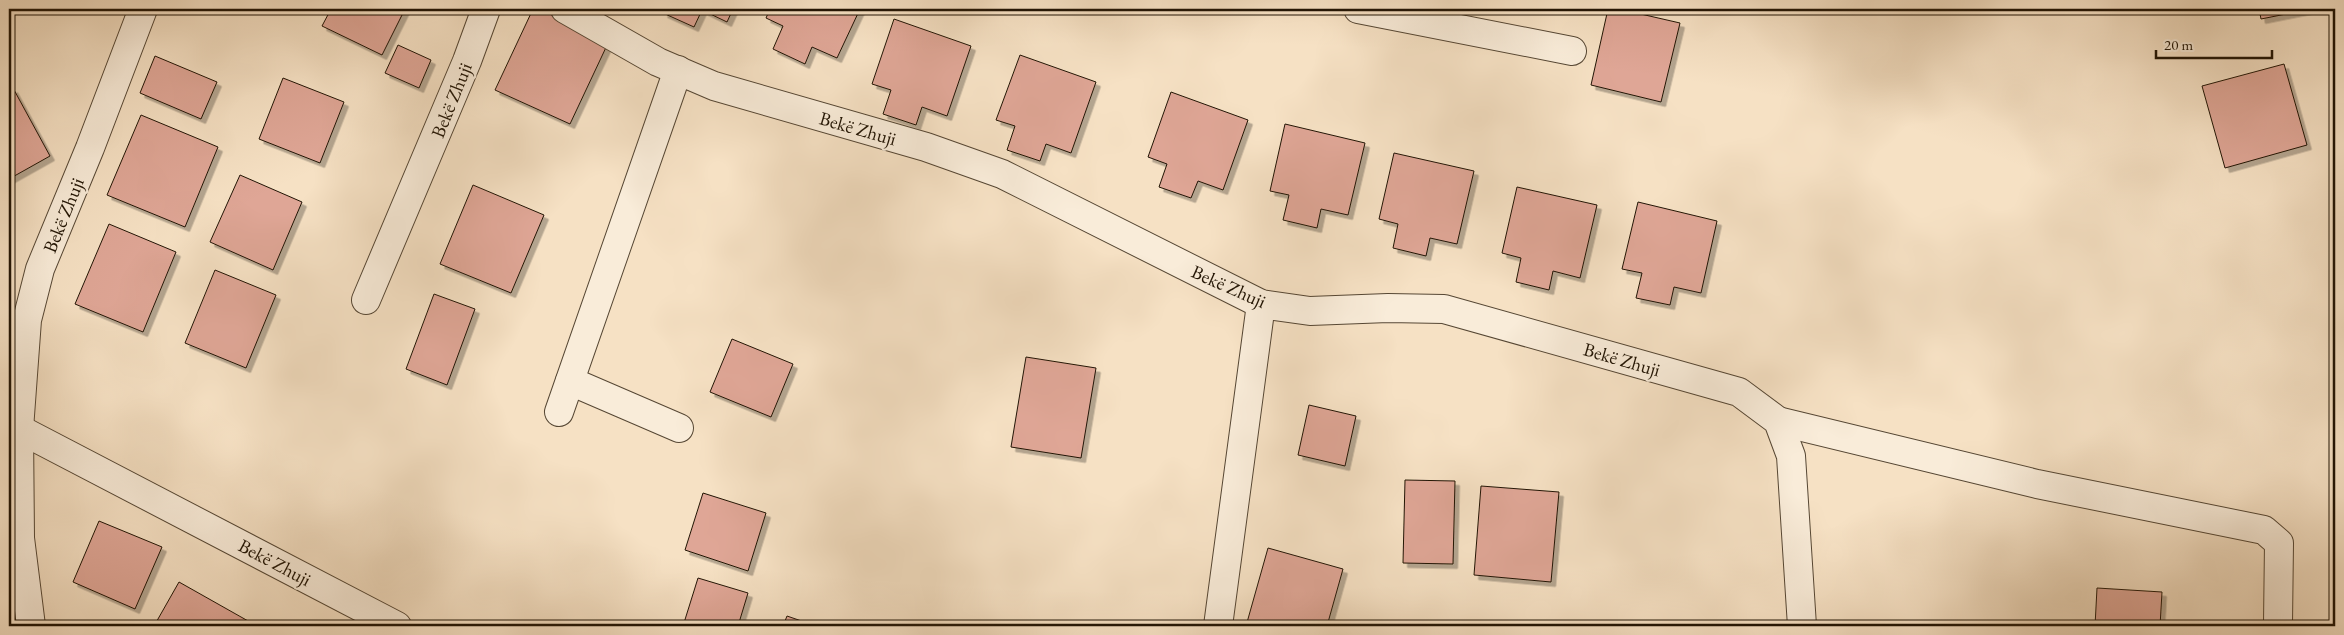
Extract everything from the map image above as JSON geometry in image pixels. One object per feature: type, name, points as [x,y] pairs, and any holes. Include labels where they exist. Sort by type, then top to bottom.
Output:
[{"type":"street","name":"Bekë Zhuji","points":[[30,626],[20,538],[19,429],[27,320],[40,269],[90,148],[143,9]]},
{"type":"street","name":"Bekë Zhuji","points":[[366,300],[467,61],[486,9]]},
{"type":"street","name":"Bekë Zhuji","points":[[565,9],[658,62],[714,86],[926,147],[1002,174],[1261,304],[1310,311],[1444,309],[1739,392],[1778,421]]},
{"type":"street","points":[[1358,9],[1572,51]]},
{"type":"street","points":[[559,412],[678,70]]},
{"type":"street","points":[[1218,626],[1261,304]]},
{"type":"street","points":[[570,381],[678,428]]},
{"type":"street","points":[[1778,421],[2037,484],[2264,530],[2279,543],[2278,623]]},
{"type":"street","points":[[1778,421],[1791,456],[1802,626]]},
{"type":"street","name":"Bekë Zhuji","points":[[19,429],[397,626]]},
{"type":"building","points":[[331,9],[405,9],[382,55],[322,26]]},
{"type":"building","points":[[533,9],[539,9],[609,41],[570,124],[495,90]]},
{"type":"building","points":[[665,9],[733,9],[727,22],[702,10],[694,27],[663,13]]},
{"type":"building","points":[[770,9],[860,9],[837,58],[812,47],[805,64],[773,49],[783,26],[766,18]]},
{"type":"building","points":[[1608,9],[1619,9],[1680,23],[1661,102],[1591,85]]},
{"type":"building","points":[[2259,9],[2311,9],[2261,19]]},
{"type":"building","points":[[894,19],[971,46],[947,116],[922,107],[916,125],[883,114],[891,90],[872,84]]},
{"type":"building","points":[[398,45],[431,60],[419,88],[385,73]]},
{"type":"building","points":[[1020,55],[1096,82],[1071,153],[1046,144],[1040,161],[1007,150],[1015,126],[996,120]]},
{"type":"building","points":[[155,56],[217,82],[201,119],[140,93]]},
{"type":"building","points":[[2284,64],[2307,145],[2225,168],[2202,86]]},
{"type":"building","points":[[283,78],[344,102],[320,163],[259,139]]},
{"type":"building","points":[[13,88],[50,156],[9,179],[9,90]]},
{"type":"building","points":[[1171,92],[1248,120],[1223,190],[1198,181],[1191,198],[1159,187],[1167,164],[1148,157]]},
{"type":"building","points":[[141,115],[218,147],[185,227],[107,195]]},
{"type":"building","points":[[1285,124],[1365,143],[1348,215],[1321,209],[1317,228],[1283,220],[1289,195],[1270,191]]},
{"type":"building","points":[[1394,153],[1474,171],[1457,244],[1430,238],[1426,256],[1393,248],[1398,224],[1379,219]]},
{"type":"building","points":[[240,175],[302,202],[273,270],[210,242]]},
{"type":"building","points":[[473,185],[544,215],[511,293],[440,264]]},
{"type":"building","points":[[1517,187],[1597,205],[1580,278],[1553,271],[1549,290],[1516,282],[1521,258],[1502,253]]},
{"type":"building","points":[[1638,202],[1717,221],[1701,293],[1674,287],[1670,305],[1636,298],[1642,273],[1622,269]]},
{"type":"building","points":[[109,224],[176,252],[143,332],[75,304]]},
{"type":"building","points":[[215,270],[276,295],[246,368],[185,343]]},
{"type":"building","points":[[434,294],[475,309],[447,385],[406,369]]},
{"type":"building","points":[[732,339],[793,364],[771,417],[710,392]]},
{"type":"building","points":[[1026,357],[1096,368],[1081,458],[1011,447]]},
{"type":"building","points":[[1309,405],[1356,416],[1345,466],[1298,455]]},
{"type":"building","points":[[1405,480],[1455,481],[1453,564],[1403,563]]},
{"type":"building","points":[[1481,486],[1559,492],[1551,582],[1474,575]]},
{"type":"building","points":[[703,493],[766,513],[748,571],[685,550]]},
{"type":"building","points":[[99,521],[162,547],[135,609],[73,582]]},
{"type":"building","points":[[1268,548],[1343,569],[1327,626],[1246,626]]},
{"type":"building","points":[[698,578],[748,593],[738,626],[683,626]]},
{"type":"building","points":[[179,582],[257,626],[154,626]]},
{"type":"building","points":[[2097,588],[2162,592],[2160,626],[2095,626]]},
{"type":"building","points":[[787,616],[816,626],[783,626]]}]
